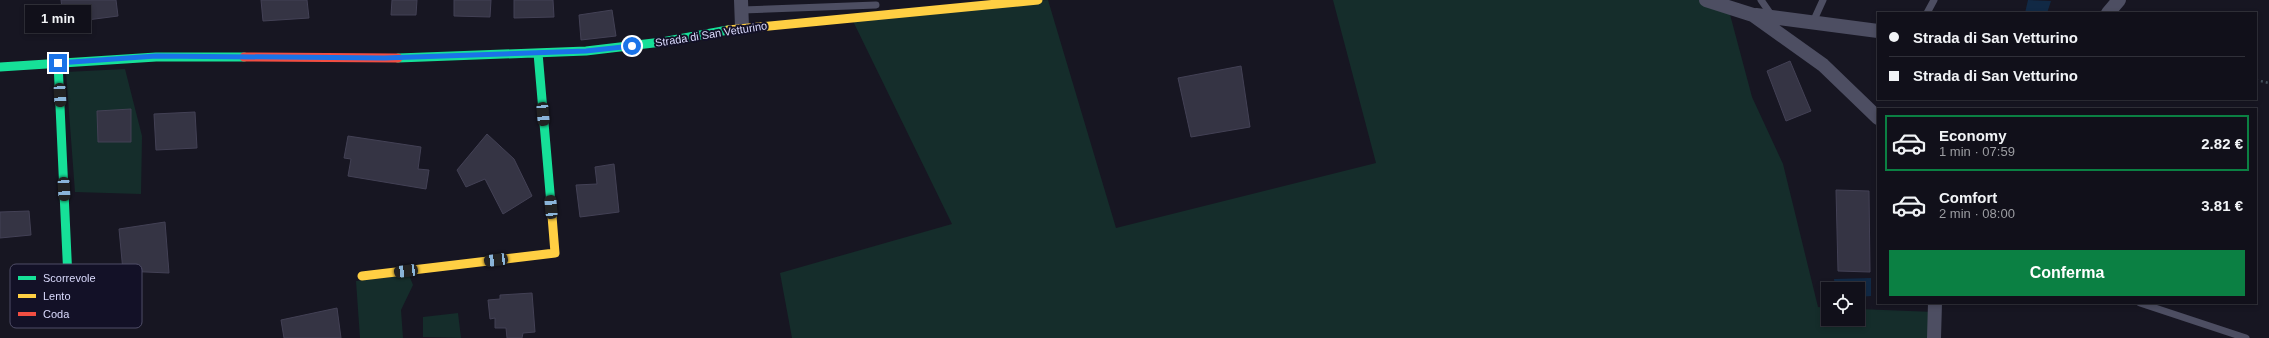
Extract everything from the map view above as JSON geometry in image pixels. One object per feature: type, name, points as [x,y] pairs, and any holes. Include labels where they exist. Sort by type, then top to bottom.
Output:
[{"type":"street","name":"Strada di San Vetturino","points":[[0,67],[156,56],[384,58],[586,51],[662,42],[742,27],[1038,0]]},
{"type":"street","points":[[1706,0],[1753,15],[1877,31]]},
{"type":"street","points":[[2109,12],[2119,0]]},
{"type":"street","points":[[741,5],[742,27]]},
{"type":"street","points":[[1753,15],[1823,65],[1877,117]]},
{"type":"street","points":[[362,276],[555,253],[538,53]]},
{"type":"street","points":[[58,63],[67,264]]},
{"type":"street","points":[[1934,338],[1935,304]]},
{"type":"lane","points":[[913,4],[1022,0]]},
{"type":"lane","points":[[1761,0],[1774,18]]},
{"type":"lane","points":[[1813,22],[1823,0]]},
{"type":"lane","points":[[1928,12],[1934,0]]},
{"type":"lane","points":[[741,5],[882,5]]},
{"type":"lane","points":[[2143,304],[2246,338]]},
{"type":"path","points":[[2257,80],[2269,83]]},
{"type":"green space","points":[[1048,0],[1116,228],[1376,163],[1333,0],[1706,0],[1728,7],[1752,97],[1783,164],[1818,307],[1821,307],[1821,326],[1865,326],[1865,309],[1935,312],[1934,338],[792,338],[780,273],[952,224],[851,17]]},
{"type":"green space","points":[[125,69],[142,136],[141,194],[75,192],[66,72]]},
{"type":"green space","points":[[409,275],[413,285],[401,310],[403,338],[360,338],[356,281]]},
{"type":"green space","points":[[458,313],[461,338],[423,337],[423,317]]},
{"type":"water","points":[[2028,0],[2051,1],[2047,12],[2025,12]]},
{"type":"water","points":[[1871,278],[1871,296],[1865,296],[1865,282],[1834,282],[1834,279]]},
{"type":"building","points":[[61,0],[116,0],[118,16],[64,23]]},
{"type":"building","points":[[261,0],[307,0],[309,18],[263,21]]},
{"type":"building","points":[[392,0],[417,0],[416,15],[391,15]]},
{"type":"building","points":[[454,0],[491,0],[490,17],[454,16]]},
{"type":"building","points":[[514,0],[553,0],[554,17],[514,18]]},
{"type":"building","points":[[612,10],[616,36],[581,40],[579,15]]},
{"type":"building","points":[[1790,61],[1811,111],[1786,121],[1767,71]]},
{"type":"building","points":[[1241,66],[1250,127],[1191,137],[1178,78]]},
{"type":"building","points":[[131,109],[131,142],[98,142],[97,111]]},
{"type":"building","points":[[195,112],[197,148],[156,150],[154,114]]},
{"type":"building","points":[[487,134],[514,159],[532,196],[503,214],[485,179],[466,187],[457,170]]},
{"type":"building","points":[[348,136],[421,147],[418,169],[429,170],[426,189],[348,176],[351,159],[344,158]]},
{"type":"building","points":[[614,164],[619,212],[580,217],[576,185],[597,184],[595,167]]},
{"type":"building","points":[[1836,190],[1869,191],[1870,272],[1838,271]]},
{"type":"building","points":[[29,211],[31,235],[0,238],[0,212]]},
{"type":"building","points":[[165,222],[169,273],[142,272],[142,264],[122,264],[119,229]]},
{"type":"building","points":[[532,293],[535,332],[523,333],[522,338],[507,338],[506,328],[495,328],[495,318],[490,319],[488,300],[500,299],[500,295]]},
{"type":"building","points":[[337,308],[341,338],[284,338],[281,320]]},
{"type":"traffic: fast","points":[[398,58],[586,51],[662,42],[728,30]]},
{"type":"traffic: fast","points":[[538,53],[552,216]]},
{"type":"traffic: fast","points":[[0,67],[156,57],[244,57]]},
{"type":"traffic: fast","points":[[58,63],[67,264]]},
{"type":"traffic: slow","points":[[728,30],[1038,0]]},
{"type":"traffic: slow","points":[[362,276],[555,253],[552,216]]},
{"type":"traffic: jam","points":[[244,57],[398,58]]},
{"type":"route","points":[[58,63],[156,56],[384,58],[586,51],[632,46]]}]
